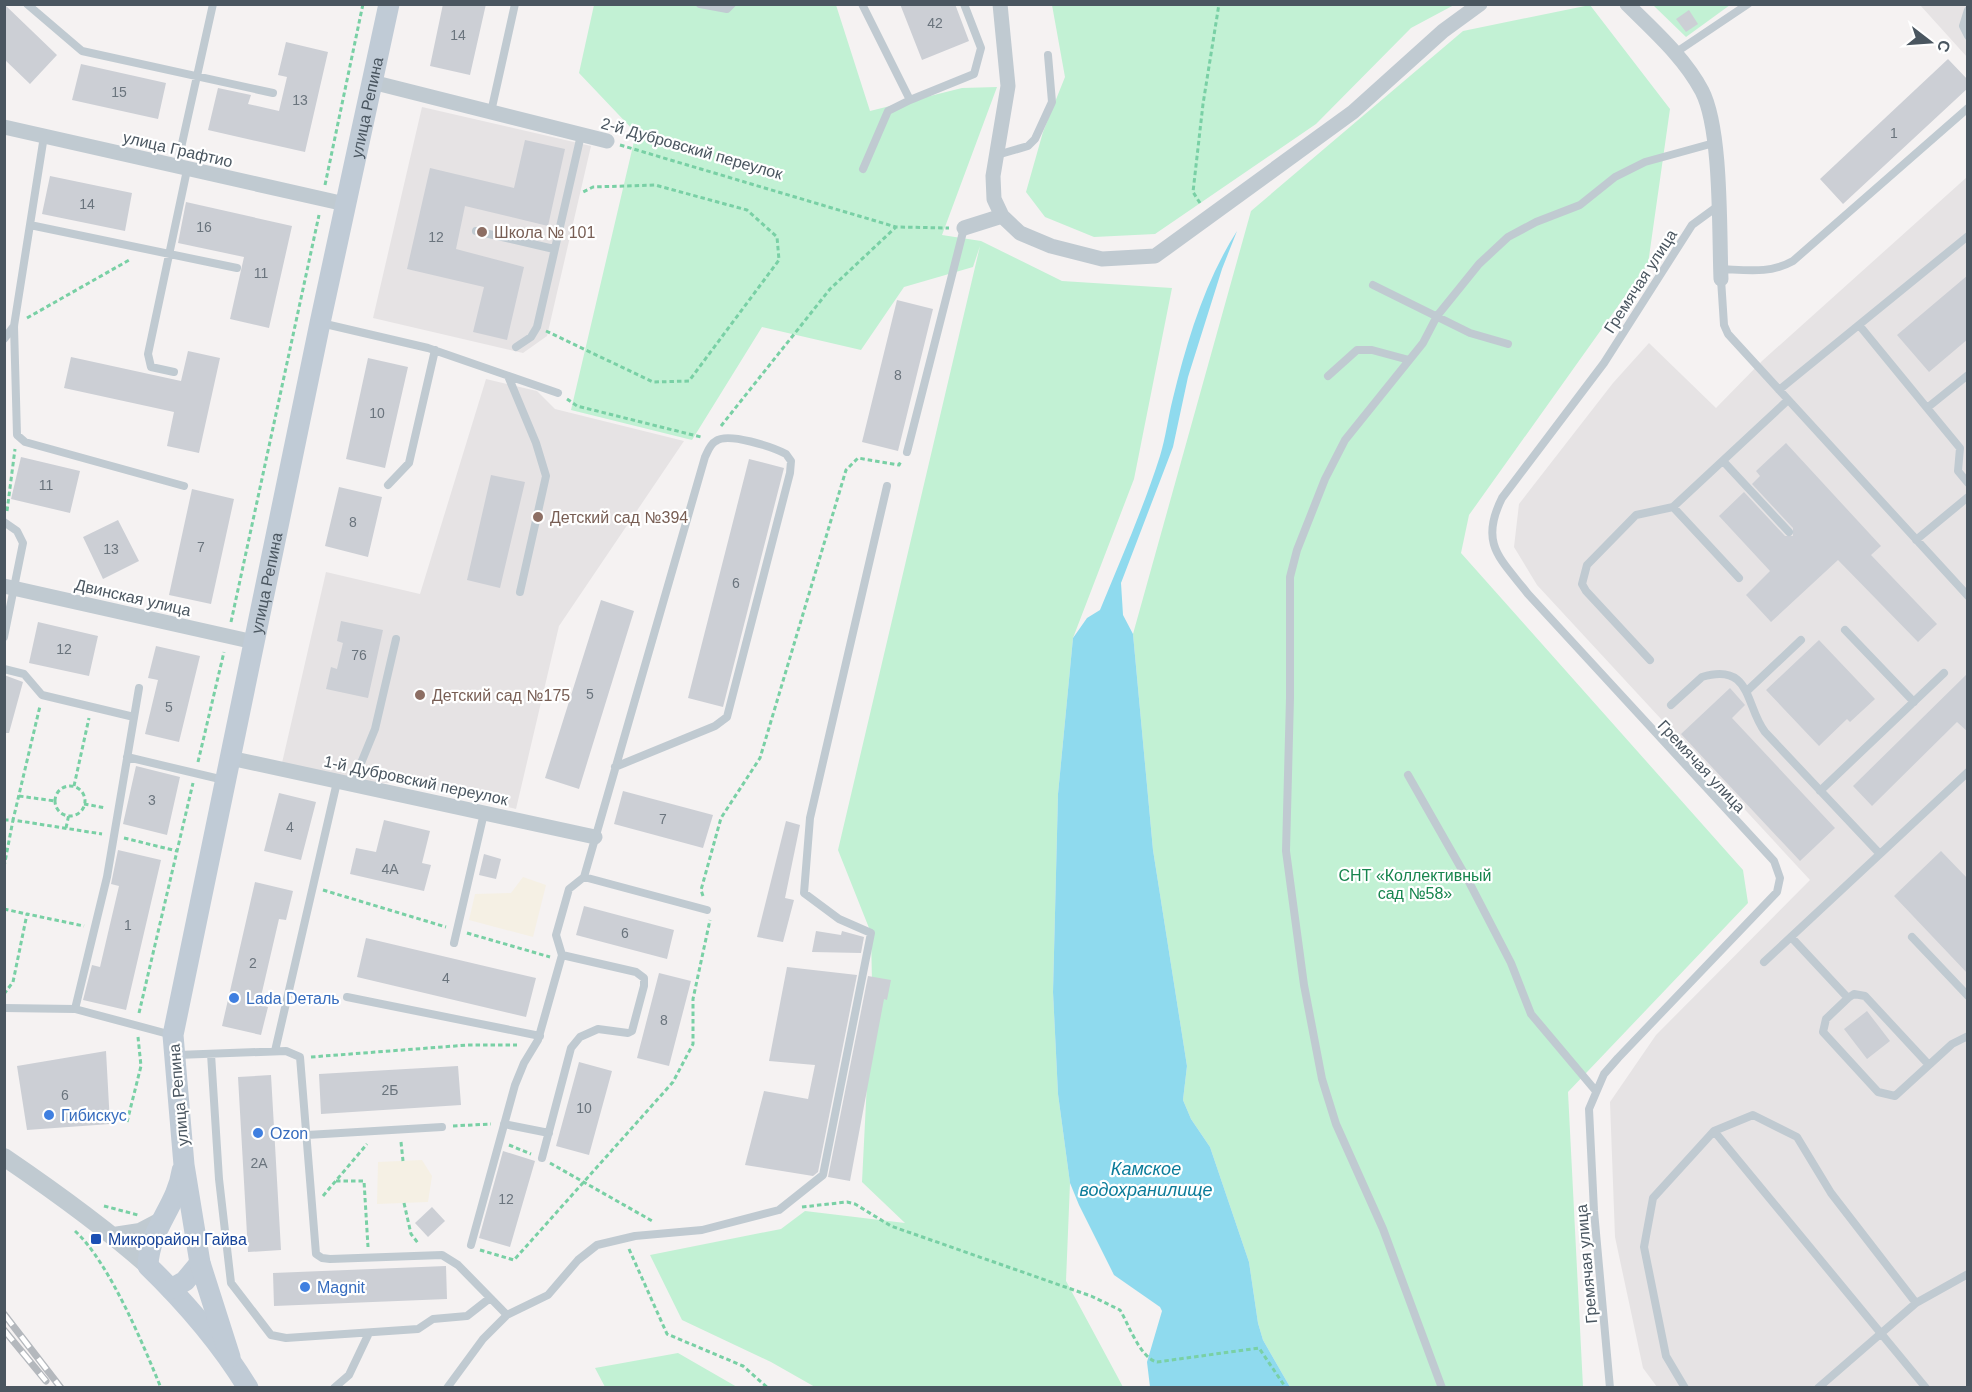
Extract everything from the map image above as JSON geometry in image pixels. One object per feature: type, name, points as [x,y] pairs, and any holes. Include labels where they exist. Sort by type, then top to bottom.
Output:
[{"type":"main road","name":"улица Репина","points":[[183,1165],[173,1045],[320,323],[389,4]]},
{"type":"main road","points":[[183,1165],[177,1194],[159,1222],[149,1250],[148,1266],[171,1289],[230,1358],[248,1388]]},
{"type":"main road","points":[[183,1165],[200,1263],[230,1358]]},
{"type":"main road","points":[[171,1289],[185,1281],[200,1263]]},
{"type":"street","points":[[1000,4],[1008,86],[993,176],[994,199],[1002,216],[1020,233],[1051,246],[1102,259],[1155,256],[1353,112],[1443,31],[1480,4]]},
{"type":"street","points":[[1627,4],[1675,53],[1702,92],[1712,121],[1721,274]]},
{"type":"street","name":"2-й Дубровский переулок","points":[[372,82],[607,141]]},
{"type":"street","name":"улица Графтио","points":[[4,127],[345,204]]},
{"type":"street","points":[[964,228],[1002,216]]},
{"type":"street","name":"Двинская улица","points":[[10,587],[254,642]]},
{"type":"street","name":"1-й Дубровский переулок","points":[[230,758],[595,837]]},
{"type":"street","points":[[4,1157],[34,1175],[114,1236],[148,1266]]},
{"type":"street","points":[[114,1236],[141,1232],[159,1222]]},
{"type":"lane","points":[[27,4],[82,51],[273,93]]},
{"type":"lane","points":[[174,372],[151,366],[148,362],[170,254],[197,77],[213,4]]},
{"type":"lane","points":[[491,112],[515,4]]},
{"type":"lane","points":[[700,4],[723,9],[732,4]]},
{"type":"lane","points":[[862,4],[910,100]]},
{"type":"lane","points":[[863,168],[888,111],[974,74],[981,48],[964,4]]},
{"type":"lane","points":[[1675,53],[1748,4]]},
{"type":"lane","points":[[1968,10],[1963,26],[1968,36]]},
{"type":"lane","points":[[997,155],[1028,146],[1035,139],[1052,102],[1048,55]]},
{"type":"lane","points":[[1968,108],[1793,261],[1781,268],[1721,274],[1724,325],[1728,334],[1968,596]]},
{"type":"lane","points":[[516,347],[531,337],[537,327],[581,135]]},
{"type":"lane","points":[[44,136],[14,326],[17,435],[25,442],[184,486]]},
{"type":"lane","points":[[1442,1388],[1383,1229],[1336,1124],[1326,1090],[1304,985],[1286,851],[1290,709],[1290,577],[1297,550],[1326,479],[1345,441],[1423,343],[1437,316],[1479,264],[1508,237],[1536,222],[1580,205],[1615,177],[1645,162],[1714,143]]},
{"type":"lane","name":"Гремячая улица","points":[[1610,1388],[1594,1211],[1589,1108],[1595,1090],[1604,1074],[1618,1058],[1777,892],[1780,878],[1774,861],[1528,594],[1497,553],[1491,534],[1492,518],[1502,498],[1604,363],[1692,225],[1718,206]]},
{"type":"lane","points":[[30,225],[237,268]]},
{"type":"lane","points":[[907,452],[964,228]]},
{"type":"lane","points":[[476,231],[554,249]]},
{"type":"lane","points":[[1779,390],[1968,236]]},
{"type":"lane","points":[[1373,285],[1470,333],[1508,344]]},
{"type":"lane","points":[[320,323],[435,350],[558,393]]},
{"type":"lane","points":[[1859,325],[1960,448],[1958,471],[1968,483]]},
{"type":"lane","points":[[4,339],[14,326]]},
{"type":"lane","points":[[388,486],[409,463],[435,350]]},
{"type":"lane","points":[[1328,376],[1357,350],[1372,350],[1410,360]]},
{"type":"lane","points":[[508,375],[536,443],[546,476],[520,592]]},
{"type":"lane","points":[[1927,408],[1968,375]]},
{"type":"lane","points":[[1650,660],[1586,591],[1582,584],[1582,575],[1587,565],[1636,515],[1673,507],[1788,400]]},
{"type":"lane","points":[[471,1246],[515,1085],[540,1036],[562,955],[556,935],[569,889],[584,877],[615,767],[705,457],[712,440],[730,437],[786,454],[791,461],[790,473],[731,709],[722,722],[715,726],[615,767]]},
{"type":"lane","points":[[1723,461],[1789,532]]},
{"type":"lane","points":[[447,1388],[483,1339],[507,1315],[548,1295],[578,1260],[597,1245],[625,1239],[702,1230],[779,1210],[823,1175],[871,933],[838,919],[804,893],[810,818],[886,486]]},
{"type":"lane","points":[[1916,540],[1968,497]]},
{"type":"lane","points":[[1673,507],[1739,578]]},
{"type":"lane","points":[[4,637],[10,587],[23,543],[17,531],[5,522]]},
{"type":"lane","points":[[1845,630],[1914,702]]},
{"type":"lane","points":[[274,1052],[313,888],[345,783],[375,729],[396,639]]},
{"type":"lane","points":[[1748,690],[1801,640]]},
{"type":"lane","points":[[4,669],[24,674],[42,695],[134,717]]},
{"type":"lane","points":[[1820,791],[1944,673]]},
{"type":"lane","points":[[1671,705],[1702,677],[1707,675],[1734,677],[1748,690],[1758,723],[1879,853]]},
{"type":"lane","points":[[75,1009],[114,836],[139,688]]},
{"type":"lane","points":[[127,757],[226,780]]},
{"type":"lane","points":[[1764,962],[1968,772]]},
{"type":"lane","points":[[1408,775],[1474,892],[1510,963],[1531,1014],[1595,1090]]},
{"type":"lane","points":[[454,943],[484,813]]},
{"type":"lane","points":[[584,877],[707,910]]},
{"type":"lane","points":[[1791,937],[1848,998]]},
{"type":"lane","points":[[1912,937],[1968,996]]},
{"type":"lane","points":[[542,1158],[571,1048],[588,1032],[598,1029],[628,1033],[632,1031],[644,978],[636,972],[562,955]]},
{"type":"lane","points":[[1929,1065],[1864,996],[1854,994],[1826,1018],[1823,1032],[1878,1092],[1895,1096],[1929,1065],[1952,1044],[1968,1036]]},
{"type":"lane","points":[[347,997],[540,1036]]},
{"type":"lane","points":[[4,1008],[75,1009],[136,1025],[173,1045],[211,1054],[274,1052],[293,1053],[300,1057],[316,1254],[321,1258],[426,1255],[450,1258],[507,1315]]},
{"type":"lane","points":[[211,1054],[219,1179],[231,1283],[266,1329],[278,1338],[418,1329],[433,1319],[467,1316],[490,1298]]},
{"type":"lane","points":[[1685,1388],[1666,1356],[1644,1247],[1653,1198],[1713,1131],[1753,1115],[1797,1137],[1831,1193],[1916,1303]]},
{"type":"lane","points":[[504,1124],[549,1133]]},
{"type":"lane","points":[[307,1135],[442,1127]]},
{"type":"lane","points":[[1713,1131],[1926,1388]]},
{"type":"lane","points":[[1818,1388],[1916,1303],[1968,1274]]},
{"type":"lane","points":[[334,1388],[350,1375],[369,1333]]},
{"type":"path","points":[[127,1122],[141,1066],[136,1025],[228,637],[363,4]]},
{"type":"path","points":[[1209,217],[1194,192],[1203,104],[1219,4]]},
{"type":"path","name":"2-й Дубровский переулок","points":[[607,141],[896,226],[964,228]]},
{"type":"path","points":[[537,327],[653,382],[689,381],[779,260],[777,237],[747,210],[655,185],[593,187],[565,201]]},
{"type":"path","points":[[558,393],[577,406],[712,440],[830,289],[896,226]]},
{"type":"path","points":[[14,326],[148,249]]},
{"type":"path","points":[[5,522],[17,435]]},
{"type":"path","points":[[471,1246],[514,1260],[673,1082],[693,1044],[693,999],[711,924],[701,890],[721,819],[760,758],[846,470],[858,458],[898,465],[907,452]]},
{"type":"path","points":[[4,867],[42,695]]},
{"type":"path","points":[[74,786],[91,706]]},
{"type":"path","points":[[74,786],[85,796],[80,812],[69,814],[64,814],[56,807],[55,801],[57,792],[64,787],[74,786]]},
{"type":"path","points":[[19,796],[55,801]]},
{"type":"path","points":[[84,804],[118,810]]},
{"type":"path","points":[[66,828],[69,814]]},
{"type":"path","points":[[4,820],[114,836],[177,850]]},
{"type":"path","points":[[313,888],[347,896]]},
{"type":"path","points":[[4,909],[94,928]]},
{"type":"path","points":[[4,994],[13,982],[27,914]]},
{"type":"path","points":[[300,1057],[468,1045],[536,1045]]},
{"type":"path","points":[[442,1127],[504,1124]]},
{"type":"path","points":[[399,1130],[403,1161]]},
{"type":"path","points":[[312,1209],[379,1131]]},
{"type":"path","points":[[499,1141],[542,1158],[675,1233]]},
{"type":"path","points":[[336,1181],[364,1181],[369,1257]]},
{"type":"path","points":[[779,1210],[847,1202],[855,1204],[891,1226],[1091,1296],[1120,1310],[1130,1335],[1150,1360],[1157,1362],[1259,1348],[1286,1388]]},
{"type":"path","points":[[404,1203],[411,1234],[426,1255]]},
{"type":"path","points":[[94,1204],[124,1210],[159,1222]]},
{"type":"path","points":[[72,1228],[111,1283],[138,1333],[161,1388]]},
{"type":"path","points":[[625,1239],[667,1334],[743,1366],[768,1388]]},
{"type":"shaded area","points":[[1920,5],[1967,5],[1967,57]]},
{"type":"shaded area","name":"Школа № 101","points":[[422,107],[591,146],[547,336],[523,353],[373,318]]},
{"type":"shaded area","points":[[1967,177],[1967,1387],[1657,1387],[1643,1368],[1615,1237],[1610,1102],[1656,1035],[1810,880],[1537,585],[1514,547],[1519,504],[1613,383],[1649,343],[1716,408],[1762,361]]},
{"type":"shaded area","points":[[486,379],[537,391],[555,409],[684,441],[559,626],[516,809],[406,783],[366,783],[282,763],[326,572],[420,594]]},
{"type":"green space","points":[[594,5],[836,5],[870,111],[962,88],[997,87],[942,235],[981,241],[1062,281],[1172,288],[1134,479],[1073,638],[1058,794],[1053,992],[1058,1094],[1070,1183],[1066,1281],[1123,1387],[815,1387],[771,1362],[682,1320],[650,1255],[781,1229],[805,1211],[905,1223],[862,1182],[872,983],[871,933],[838,850],[980,246],[973,267],[904,287],[861,350],[762,327],[692,440],[571,410],[636,133],[579,73]]},
{"type":"green space","points":[[1052,5],[1454,5],[1411,28],[1316,124],[1155,234],[1094,237],[1045,217],[1026,192],[1043,132],[1065,77]]},
{"type":"green space","name":"СНТ «Коллективный сад №58»","points":[[1590,5],[1670,109],[1648,264],[1469,515],[1461,553],[1743,870],[1748,903],[1568,1092],[1583,1387],[1290,1387],[1263,1340],[1258,1323],[1249,1262],[1210,1147],[1191,1119],[1183,1100],[1187,1066],[1153,850],[1133,634],[1251,211],[1463,31]]},
{"type":"green space","points":[[1653,5],[1730,5],[1686,37]]},
{"type":"green space","points":[[678,1353],[737,1387],[605,1387],[595,1368]]},
{"type":"sand","points":[[523,877],[546,885],[533,937],[469,920],[475,894],[511,893]]},
{"type":"sand","points":[[422,1160],[432,1176],[428,1202],[377,1204],[378,1162]]},
{"type":"water","name":"Камское водохранилище","points":[[1237,231],[1222,269],[1188,377],[1173,447],[1121,583],[1123,615],[1133,634],[1153,850],[1187,1066],[1183,1100],[1191,1119],[1210,1147],[1249,1262],[1258,1323],[1263,1340],[1290,1387],[1150,1387],[1147,1362],[1162,1311],[1160,1307],[1114,1275],[1070,1183],[1058,1094],[1053,992],[1058,794],[1073,638],[1087,618],[1100,610],[1132,534],[1160,456],[1178,377],[1198,312],[1215,270]]},
{"type":"building","points":[[4,4],[57,55],[30,84],[4,59]]},
{"type":"building","points":[[443,4],[486,4],[470,75],[430,66]]},
{"type":"building","points":[[900,4],[955,4],[969,41],[922,60]]},
{"type":"building","points":[[1689,10],[1698,24],[1686,32],[1676,19]]},
{"type":"building","points":[[286,42],[328,52],[305,152],[208,130],[218,88],[251,95],[248,104],[279,111],[287,77],[278,75]]},
{"type":"building","points":[[1948,59],[1968,80],[1968,88],[1843,204],[1820,179]]},
{"type":"building","points":[[81,64],[166,83],[158,119],[72,100]]},
{"type":"building","points":[[525,140],[565,149],[548,226],[465,206],[456,249],[524,267],[507,340],[473,332],[484,287],[407,269],[430,168],[514,188]]},
{"type":"building","points":[[50,176],[132,193],[125,231],[42,214]]},
{"type":"building","points":[[186,202],[292,226],[269,328],[230,319],[244,257],[178,243]]},
{"type":"building","points":[[1968,275],[1968,339],[1929,372],[1897,335]]},
{"type":"building","points":[[897,300],[933,309],[898,451],[862,442]]},
{"type":"building","points":[[188,351],[220,358],[199,453],[167,446],[174,412],[64,388],[71,357],[181,381]]},
{"type":"building","points":[[368,358],[408,367],[385,468],[346,459]]},
{"type":"building","points":[[1786,443],[1881,546],[1871,555],[1937,624],[1918,642],[1838,560],[1771,622],[1746,595],[1770,571],[1719,516],[1744,492],[1785,536],[1793,536],[1793,528],[1752,484],[1760,476],[1756,471]]},
{"type":"building","points":[[21,457],[80,471],[70,513],[11,499]]},
{"type":"building","points":[[749,459],[784,468],[723,707],[688,698]]},
{"type":"building","points":[[491,475],[525,482],[500,588],[467,580]]},
{"type":"building","points":[[339,487],[382,497],[368,557],[325,546]]},
{"type":"building","points":[[192,489],[234,499],[211,604],[169,595]]},
{"type":"building","points":[[118,520],[139,561],[103,579],[83,537]]},
{"type":"building","points":[[601,600],[634,611],[579,789],[545,778]]},
{"type":"building","points":[[341,621],[383,630],[368,698],[326,689],[331,667],[337,669],[343,643],[337,641]]},
{"type":"building","points":[[38,622],[98,636],[89,676],[29,663]]},
{"type":"building","points":[[1819,640],[1875,699],[1850,722],[1847,719],[1819,746],[1766,690]]},
{"type":"building","points":[[156,646],[200,656],[179,742],[145,734],[158,680],[148,678]]},
{"type":"building","points":[[1968,673],[1968,732],[1957,722],[1872,806],[1853,786]]},
{"type":"building","points":[[4,675],[23,682],[9,733],[4,733]]},
{"type":"building","points":[[1730,688],[1745,705],[1732,718],[1835,828],[1800,861],[1681,734]]},
{"type":"building","points":[[136,766],[180,777],[167,835],[123,824]]},
{"type":"building","points":[[623,791],[713,815],[703,848],[614,824]]},
{"type":"building","points":[[279,793],[316,802],[301,860],[264,851]]},
{"type":"building","points":[[384,820],[430,831],[422,863],[431,865],[424,891],[350,874],[356,848],[376,852]]},
{"type":"building","points":[[786,821],[800,825],[785,898],[794,900],[783,942],[757,937]]},
{"type":"building","points":[[118,850],[161,860],[126,1010],[83,1000],[92,965],[100,967],[119,886],[111,884]]},
{"type":"building","points":[[1941,851],[1968,879],[1968,974],[1894,896]]},
{"type":"building","points":[[484,854],[501,859],[496,879],[479,875]]},
{"type":"building","points":[[255,882],[293,891],[286,920],[279,919],[259,1005],[268,1007],[261,1035],[222,1026]]},
{"type":"building","points":[[584,906],[674,930],[667,959],[576,935]]},
{"type":"building","points":[[816,931],[841,935],[842,931],[864,937],[861,953],[812,952]]},
{"type":"building","points":[[366,938],[536,978],[526,1017],[357,977]]},
{"type":"building","points":[[787,967],[857,975],[818,1172],[813,1176],[745,1165],[764,1091],[808,1099],[815,1065],[769,1061]]},
{"type":"building","points":[[659,973],[691,981],[669,1066],[637,1058]]},
{"type":"building","points":[[868,976],[891,980],[887,1000],[884,999],[850,1181],[828,1177]]},
{"type":"building","points":[[1867,1011],[1890,1041],[1867,1059],[1844,1029]]},
{"type":"building","points":[[106,1051],[110,1124],[27,1130],[17,1066]]},
{"type":"building","points":[[579,1062],[612,1071],[589,1155],[556,1146]]},
{"type":"building","points":[[458,1066],[461,1105],[321,1114],[319,1074]]},
{"type":"building","points":[[271,1075],[281,1250],[248,1252],[238,1077]]},
{"type":"building","points":[[503,1151],[535,1161],[510,1247],[479,1238]]},
{"type":"building","points":[[432,1207],[445,1221],[428,1237],[415,1223]]},
{"type":"building","points":[[446,1266],[447,1299],[274,1306],[273,1273]]},
{"type":"railway","points":[[4,1314],[61,1388]]},
{"type":"railway","points":[[4,1330],[46,1381]]},
{"type":"place","name":"Школа № 101","points":[[482,232]]},
{"type":"place","name":"Детский сад №394","points":[[538,517]]},
{"type":"place","name":"Детский сад №175","points":[[420,695]]},
{"type":"place","name":"Lada Dеталь","points":[[234,998]]},
{"type":"place","name":"Гибискус","points":[[49,1115]]},
{"type":"place","name":"Ozon","points":[[258,1133]]},
{"type":"place","name":"Микрорайон Гайва","points":[[96,1239]]},
{"type":"place","name":"Magnit","points":[[305,1287]]}]
